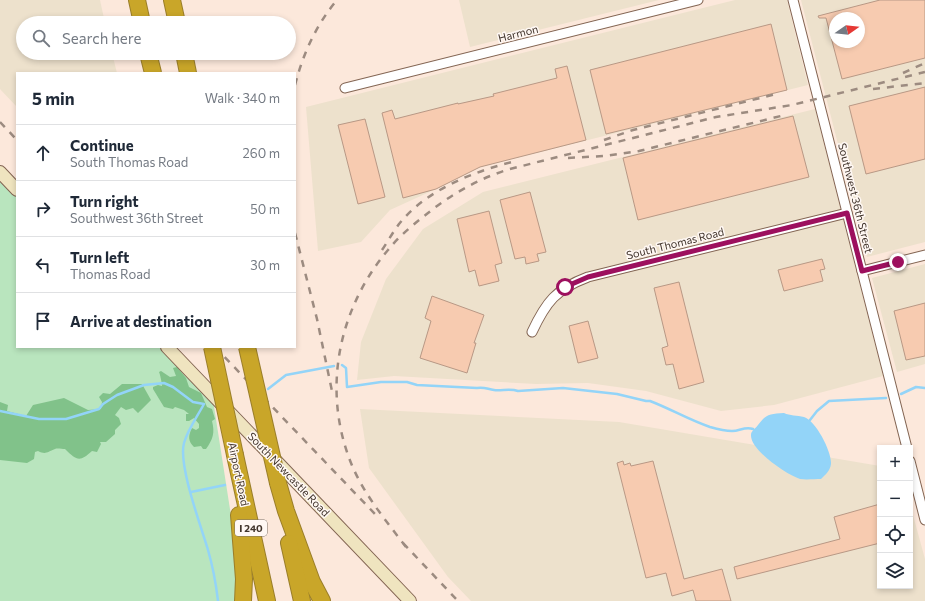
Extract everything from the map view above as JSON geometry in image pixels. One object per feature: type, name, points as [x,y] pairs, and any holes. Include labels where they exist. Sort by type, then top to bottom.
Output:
[{"type":"highway","points":[[137,0],[140,16]]},
{"type":"highway","points":[[172,0],[175,16]]},
{"type":"highway","points":[[150,60],[153,72]]},
{"type":"highway","points":[[185,60],[188,72]]},
{"type":"highway","name":"Airport Road","points":[[212,348],[266,601]]},
{"type":"highway","points":[[248,348],[284,510],[302,601]]},
{"type":"highway","points":[[235,456],[244,579],[243,601]]},
{"type":"highway","points":[[284,510],[312,582],[322,601]]},
{"type":"street","name":"Harmon","points":[[344,88],[698,0]]},
{"type":"street","name":"Southwest 36th Street","points":[[793,0],[906,445]]},
{"type":"street","points":[[0,172],[16,189]]},
{"type":"street","name":"South Thomas Road","points":[[532,332],[541,313],[549,302],[565,287],[588,277],[847,213]]},
{"type":"street","points":[[862,271],[925,255]]},
{"type":"street","name":"South Newcastle Road","points":[[169,348],[410,601]]},
{"type":"street","points":[[913,473],[925,520]]},
{"type":"shaded area","points":[[0,0],[100,0],[103,16],[16,16],[16,60],[114,60],[117,72],[16,72],[16,106],[0,89]]},
{"type":"shaded area","points":[[459,0],[659,0],[470,47]]},
{"type":"shaded area","points":[[735,0],[787,0],[808,85],[480,167],[390,210],[361,242],[318,251],[306,107]]},
{"type":"shaded area","points":[[801,0],[925,0],[925,242],[867,257]]},
{"type":"shaded area","points":[[815,109],[883,376],[774,405],[721,411],[646,391],[588,383],[536,384],[394,376],[357,380],[361,342],[386,279],[423,229],[483,192]]},
{"type":"shaded area","points":[[925,264],[925,364],[897,372],[872,278]]},
{"type":"shaded area","points":[[360,409],[619,422],[877,465],[877,589],[913,589],[913,515],[925,559],[925,601],[471,601],[448,577],[369,468]]},
{"type":"green space","points":[[0,177],[16,194],[16,348],[164,348],[213,400],[234,535],[240,601],[0,601]]},
{"type":"green space","points":[[177,367],[186,378],[189,387],[201,393],[207,407],[212,409],[215,419],[212,421],[212,439],[206,449],[203,449],[201,446],[194,447],[191,443],[189,436],[192,428],[196,430],[199,428],[199,424],[194,418],[186,421],[186,414],[189,414],[184,410],[175,407],[173,409],[164,407],[153,389],[153,387],[158,385],[162,386],[159,372],[161,371],[170,377],[176,376],[173,368]]},
{"type":"green space","points":[[122,384],[142,384],[151,400],[138,413],[133,408],[126,410],[121,407],[115,415],[119,418],[121,424],[115,430],[115,434],[106,442],[100,442],[101,444],[97,452],[92,451],[84,457],[78,459],[65,449],[55,449],[46,453],[38,451],[35,452],[34,459],[27,463],[0,460],[0,402],[8,405],[7,411],[26,416],[33,405],[64,398],[88,410],[101,409],[102,402],[99,397],[103,393],[110,394]]},
{"type":"water","points":[[784,413],[804,417],[809,420],[818,430],[831,459],[829,471],[821,479],[800,479],[794,477],[770,461],[756,448],[752,441],[752,432],[763,419],[772,414]]},
{"type":"building","points":[[880,0],[925,0],[925,58],[842,79],[834,48],[865,48],[865,12],[834,12]]},
{"type":"building","points":[[829,13],[829,29],[826,18],[819,18],[818,16]]},
{"type":"building","points":[[771,24],[787,90],[606,134],[590,70]]},
{"type":"building","points":[[567,66],[586,140],[480,167],[436,189],[403,198],[382,113],[392,110],[395,119],[458,103],[494,96],[493,94],[557,78],[555,69]]},
{"type":"building","points":[[925,87],[925,159],[866,174],[849,106]]},
{"type":"building","points":[[793,116],[809,177],[638,220],[623,158]]},
{"type":"building","points":[[365,119],[385,197],[358,204],[338,125]]},
{"type":"building","points":[[530,192],[546,252],[537,254],[539,261],[526,264],[525,257],[515,259],[500,200]]},
{"type":"building","points":[[489,211],[502,263],[495,265],[499,281],[479,286],[475,270],[469,272],[457,219]]},
{"type":"building","points":[[822,259],[825,269],[820,270],[823,281],[784,291],[778,270]]},
{"type":"building","points":[[679,282],[704,382],[679,389],[673,364],[666,365],[662,348],[668,346],[654,288]]},
{"type":"building","points":[[432,296],[484,315],[474,343],[476,343],[467,373],[420,358],[431,321],[425,318]]},
{"type":"building","points":[[925,303],[925,356],[906,360],[894,311]]},
{"type":"building","points":[[588,321],[598,358],[578,363],[569,326]]},
{"type":"building","points":[[623,461],[624,465],[630,463],[631,466],[653,461],[684,579],[722,569],[731,601],[696,601],[693,590],[672,596],[666,573],[646,578],[617,463]]},
{"type":"building","points":[[877,505],[877,544],[737,579],[734,567],[840,539],[834,517]]},
{"type":"waterway","points":[[342,365],[346,368],[347,387],[381,382],[407,382],[417,385],[518,391],[563,388],[617,394],[650,401],[710,427],[727,431],[747,428],[753,429]]},
{"type":"waterway","points":[[268,389],[286,375],[334,366]]},
{"type":"waterway","points":[[0,411],[39,419],[66,419],[99,409],[103,404],[117,395],[144,385],[164,383],[173,387],[193,402],[204,404],[188,433],[184,443],[183,453],[187,480],[208,550],[218,601]]},
{"type":"waterway","points":[[901,394],[916,387],[925,388]]},
{"type":"waterway","points":[[810,420],[817,411],[829,401],[886,398]]},
{"type":"waterway","points":[[191,492],[225,485]]},
{"type":"railway","points":[[296,82],[311,40],[323,19],[337,0]]},
{"type":"railway","points":[[903,73],[925,63]]},
{"type":"railway","points":[[406,547],[373,503],[353,468],[341,428],[337,401],[337,374],[341,347],[348,321],[358,296],[371,272],[388,250],[407,230],[437,206],[457,193],[488,177],[510,169],[716,117],[792,105],[925,72]]},
{"type":"railway","points":[[873,89],[925,83]]},
{"type":"railway","points":[[604,140],[633,130],[776,94]]},
{"type":"railway","points":[[568,158],[605,156],[639,151],[785,115]]},
{"type":"railway","points":[[0,122],[16,139]]},
{"type":"railway","points":[[382,250],[399,224],[410,212],[438,191],[468,176],[516,161]]},
{"type":"railway","points":[[296,237],[317,319],[333,396]]},
{"type":"railway","points":[[216,348],[375,514]]},
{"type":"railway","points":[[403,543],[458,601]]},
{"type":"route","points":[[565,287],[588,277],[847,213],[862,271],[898,262]]}]
